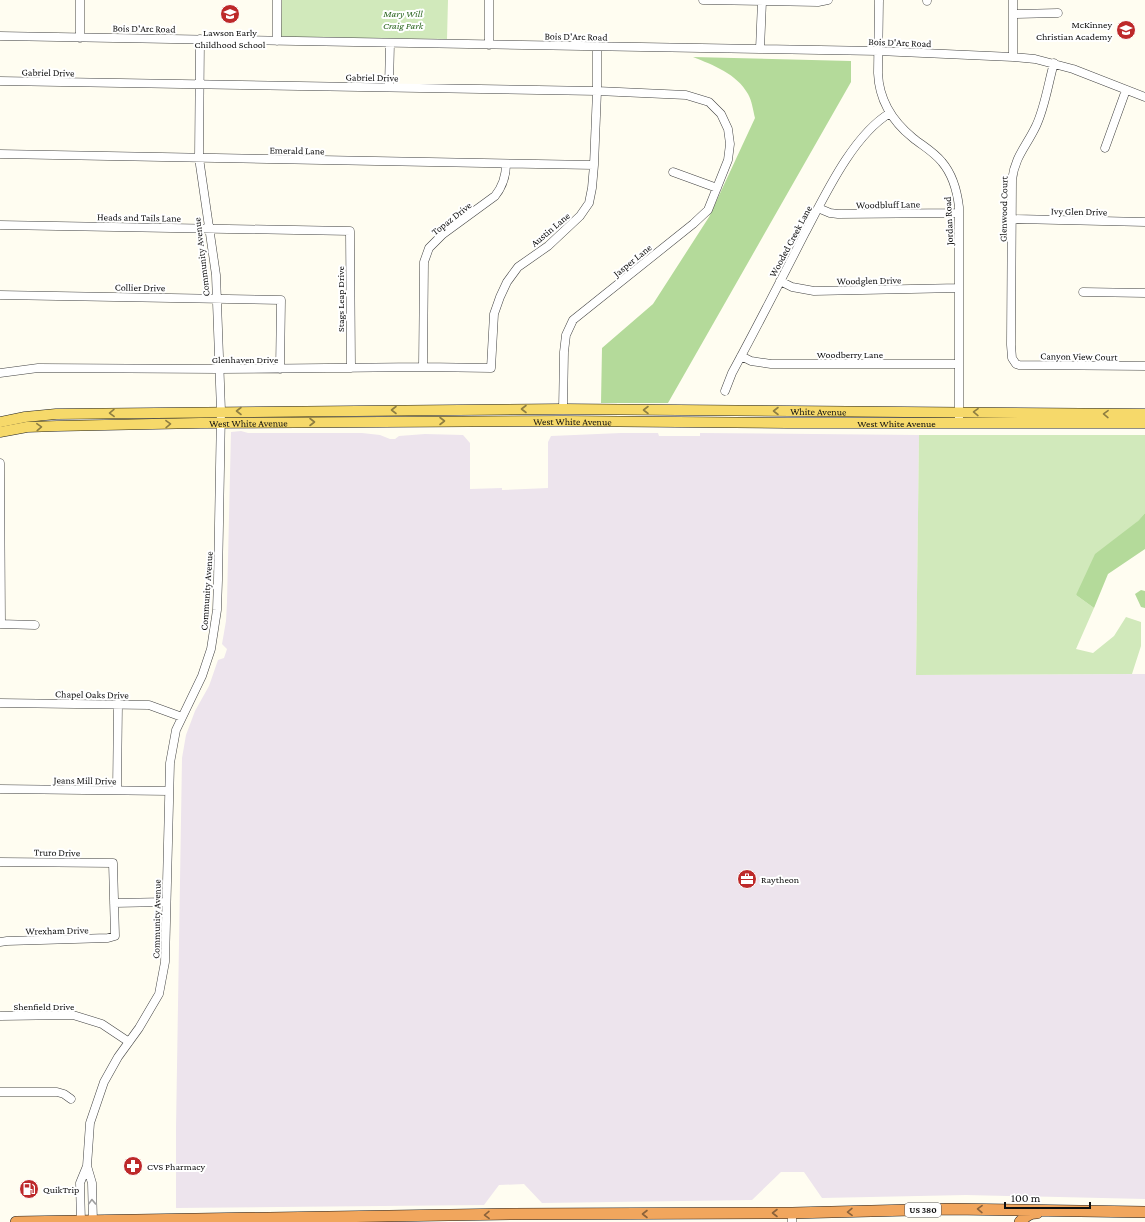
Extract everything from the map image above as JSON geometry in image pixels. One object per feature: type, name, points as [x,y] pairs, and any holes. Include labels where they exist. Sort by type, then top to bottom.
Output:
[{"type":"highway","name":"US 380","points":[[16,1222],[511,1218],[792,1218],[951,1209],[1145,1212]]},
{"type":"highway","points":[[1019,1210],[1020,1222]]},
{"type":"highway","points":[[1020,1222],[1030,1213],[1099,1214],[1107,1212]]},
{"type":"main road","name":"West White Avenue","points":[[0,422],[25,417],[56,414],[221,411],[563,409]]},
{"type":"main road","name":"White Avenue","points":[[563,409],[959,417],[1145,414]]},
{"type":"main road","points":[[563,409],[563,421]]},
{"type":"main road","name":"West White Avenue","points":[[0,432],[27,427],[221,423],[563,421],[787,423],[959,417],[1145,423]]},
{"type":"street","points":[[80,0],[80,38]]},
{"type":"street","points":[[277,41],[278,0]]},
{"type":"street","points":[[489,0],[490,45]]},
{"type":"street","points":[[703,0],[818,2],[828,0]]},
{"type":"street","name":"Jordan Road","points":[[879,0],[878,83],[883,101],[899,125],[933,153],[948,170],[954,182],[958,196],[959,417]]},
{"type":"street","points":[[1013,0],[1013,57]]},
{"type":"street","points":[[760,49],[762,1]]},
{"type":"street","points":[[1013,14],[1058,13]]},
{"type":"street","name":"Bois D'Arc Road","points":[[0,36],[878,51],[1013,57],[1035,59],[1054,63],[1073,69],[1145,98]]},
{"type":"street","name":"Community Avenue","points":[[81,1222],[80,1183],[87,1166],[90,1123],[104,1082],[118,1057],[139,1028],[159,994],[165,962],[171,756],[176,730],[202,676],[215,625],[218,580],[221,411],[216,275],[208,228],[200,158],[200,39]]},
{"type":"street","points":[[389,87],[390,43]]},
{"type":"street","name":"Austin Lane","points":[[491,368],[494,314],[505,287],[518,267],[548,246],[580,216],[588,202],[592,188],[594,165],[597,46]]},
{"type":"street","name":"Glenwood Court","points":[[1015,362],[1012,358],[1011,345],[1014,170],[1020,152],[1038,122],[1054,63]]},
{"type":"street","name":"Gabriel Drive","points":[[0,81],[597,91],[686,95],[709,102],[721,114],[728,129]]},
{"type":"street","points":[[1105,148],[1126,90]]},
{"type":"street","name":"Wooded Creek Lane","points":[[725,391],[732,373],[818,208],[859,141],[879,120],[890,113]]},
{"type":"street","name":"Jasper Lane","points":[[563,409],[564,352],[566,335],[573,320],[693,224],[708,210],[728,160],[730,144],[728,129]]},
{"type":"street","name":"Emerald Lane","points":[[0,154],[594,165]]},
{"type":"street","name":"Topaz Drive","points":[[423,367],[424,262],[429,248],[443,234],[496,196],[506,176],[506,164]]},
{"type":"street","points":[[673,172],[717,188]]},
{"type":"street","name":"Woodbluff Lane","points":[[818,208],[830,213],[838,214],[959,213]]},
{"type":"street","name":"Ivy Glen Drive","points":[[1012,219],[1145,222]]},
{"type":"street","name":"Heads and Tails Lane","points":[[0,225],[350,231]]},
{"type":"street","name":"Stags Leap Drive","points":[[350,231],[351,368]]},
{"type":"street","name":"Woodglen Drive","points":[[780,281],[792,287],[814,291],[959,288]]},
{"type":"street","points":[[1083,292],[1145,293]]},
{"type":"street","name":"Collier Drive","points":[[0,295],[281,300],[280,368]]},
{"type":"street","name":"Woodberry Lane","points":[[741,356],[752,361],[771,364],[959,364]]},
{"type":"street","name":"Canyon View Court","points":[[1015,362],[1019,365],[1145,366]]},
{"type":"street","name":"Glenhaven Drive","points":[[0,374],[38,368],[491,368]]},
{"type":"street","points":[[0,463],[0,624],[35,625]]},
{"type":"street","name":"Chapel Oaks Drive","points":[[0,703],[149,705],[182,717]]},
{"type":"street","points":[[117,790],[118,704]]},
{"type":"street","name":"Jeans Mill Drive","points":[[0,789],[169,791]]},
{"type":"street","name":"Truro Drive","points":[[0,862],[113,863],[114,903]]},
{"type":"street","points":[[114,903],[166,902]]},
{"type":"street","name":"Wrexham Drive","points":[[0,942],[108,938],[115,936],[114,903]]},
{"type":"street","name":"Shenfield Drive","points":[[0,1016],[72,1015],[88,1018],[102,1024],[129,1042]]},
{"type":"street","points":[[0,1092],[57,1092],[64,1094],[71,1099]]},
{"type":"street","name":"Community Avenue","points":[[87,1166],[92,1183],[93,1222]]},
{"type":"shaded area","name":"Raytheon","points":[[241,431],[248,433],[362,433],[380,435],[390,439],[395,439],[399,436],[425,434],[463,435],[470,443],[470,489],[502,488],[502,490],[548,488],[548,442],[551,436],[621,433],[658,433],[659,436],[700,436],[700,433],[919,435],[916,675],[1145,674],[1145,1199],[966,1195],[822,1198],[804,1172],[781,1172],[752,1200],[542,1203],[524,1184],[499,1185],[484,1205],[176,1208],[182,758],[186,735],[195,711],[209,686],[218,660],[224,658],[227,649],[222,644],[226,621],[227,602],[231,432]]},
{"type":"green space","name":"Mary Will Craig Park","points":[[282,0],[448,0],[447,39],[281,37]]},
{"type":"green space","points":[[693,57],[851,61],[851,82],[668,403],[601,403],[602,348],[653,304],[709,217],[755,118],[749,97],[738,81],[724,71]]},
{"type":"green space","points":[[919,435],[1145,435],[1145,513],[1076,595],[1094,608],[1076,649],[1093,653],[1114,636],[1126,617],[1141,622],[1141,646],[1132,674],[916,675]]},
{"type":"green space","points":[[1145,513],[1145,549],[1108,574],[1094,608],[1076,595],[1095,554],[1138,521]]},
{"type":"green space","points":[[1141,590],[1145,591],[1145,608],[1141,607],[1135,594]]},
{"type":"place","name":"Lawson Early Childhood School","points":[[230,14]]},
{"type":"place","name":"McKinney Christian Academy","points":[[1126,30]]},
{"type":"place","name":"Raytheon","points":[[747,879]]},
{"type":"place","name":"CVS Pharmacy","points":[[133,1166]]},
{"type":"place","name":"QuikTrip","points":[[29,1189]]}]
